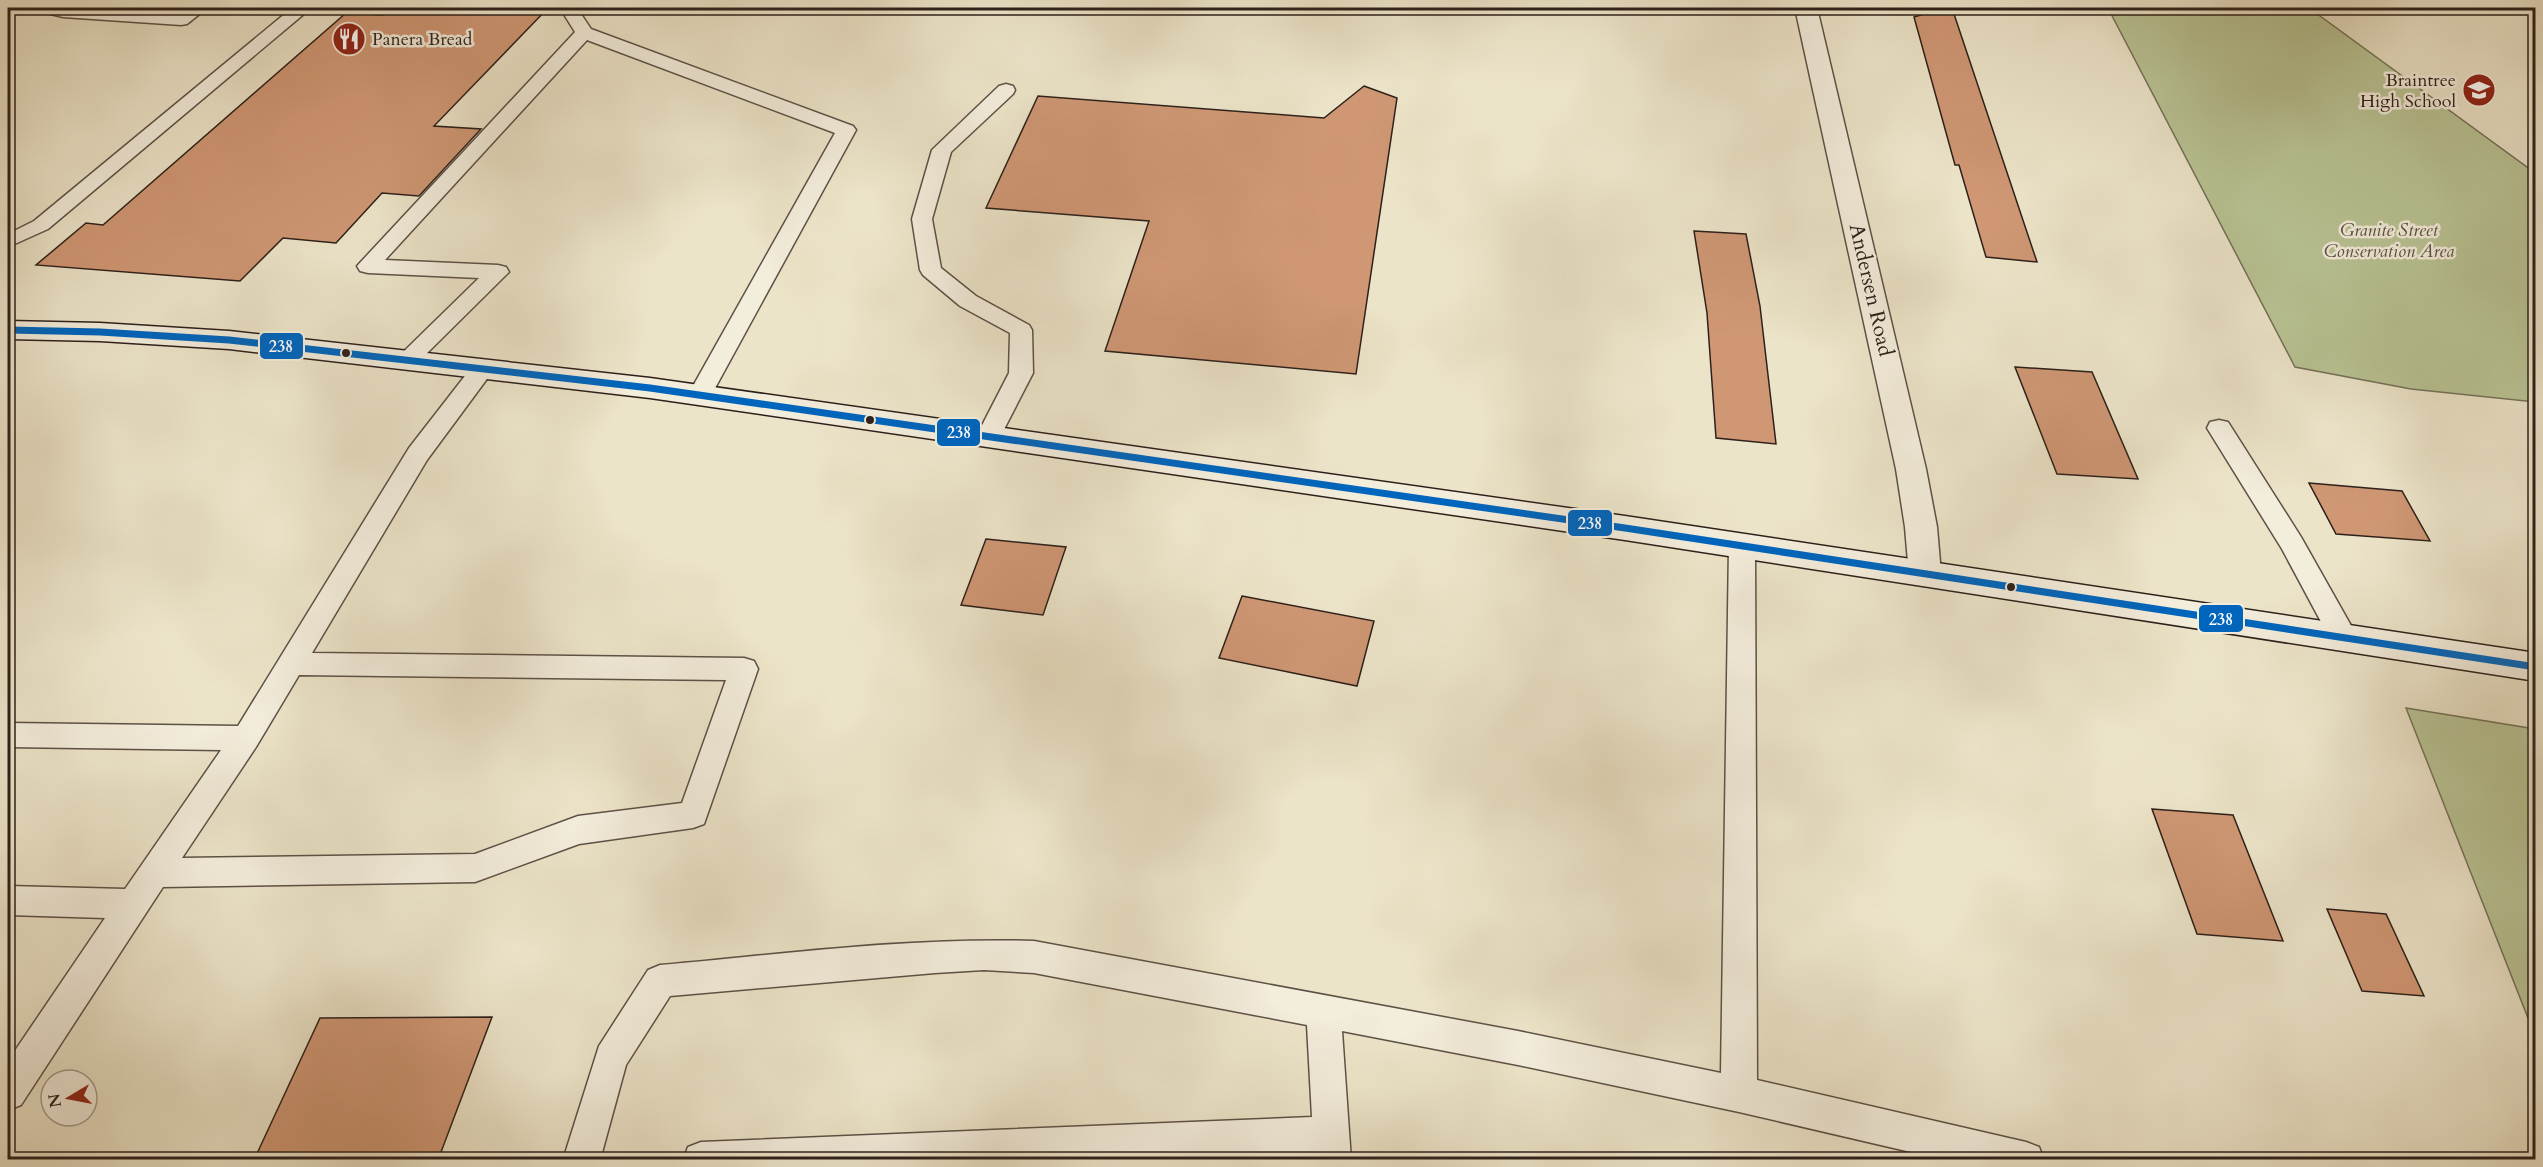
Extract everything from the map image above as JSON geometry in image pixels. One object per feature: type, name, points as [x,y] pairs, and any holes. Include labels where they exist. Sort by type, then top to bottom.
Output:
[{"type":"main road","name":"Andersen Road","points":[[1806,8],[1911,469],[1921,527],[1925,574]]},
{"type":"main road","points":[[8,330],[163,335],[408,359],[700,395],[1742,546],[2535,667]]},
{"type":"lane","points":[[48,8],[63,12],[181,20],[198,8]]},
{"type":"lane","points":[[8,241],[27,234],[41,225],[302,8]]},
{"type":"lane","points":[[569,8],[584,33],[846,129],[700,395]]},
{"type":"lane","points":[[408,359],[498,272],[368,266],[584,33]]},
{"type":"lane","points":[[988,437],[1021,373],[1022,330],[968,301],[931,270],[922,219],[942,150],[1006,90]]},
{"type":"lane","points":[[8,1092],[246,738],[418,454],[483,368]]},
{"type":"lane","points":[[2219,428],[2292,544],[2344,638]]},
{"type":"lane","points":[[1739,1095],[1742,546]]},
{"type":"lane","points":[[155,873],[475,868],[578,830],[693,815],[744,669],[291,663]]},
{"type":"lane","points":[[8,735],[246,738]]},
{"type":"lane","points":[[8,900],[134,904]]},
{"type":"lane","points":[[581,1160],[611,1058],[660,981],[934,957],[984,955],[1034,957],[1518,1048],[2026,1160]]},
{"type":"lane","points":[[701,1160],[1332,1147],[1323,1012]]},
{"type":"green space","name":"Granite Street Conservation Area","points":[[2108,8],[2309,8],[2535,173],[2535,402],[2411,389],[2295,367]]},
{"type":"green space","points":[[2406,708],[2535,729],[2535,1029],[2528,1018]]},
{"type":"building","points":[[392,8],[548,8],[434,126],[481,129],[419,196],[382,193],[336,243],[283,238],[240,281],[36,265],[86,223],[103,225],[346,13],[383,15]]},
{"type":"building","points":[[1944,8],[1952,8],[2037,262],[1986,257],[1959,165],[1955,165],[1914,17]]},
{"type":"building","points":[[1364,86],[1397,98],[1356,374],[1105,351],[1149,221],[986,208],[1038,96],[1324,118]]},
{"type":"building","points":[[1694,231],[1746,234],[1760,306],[1776,444],[1716,438],[1707,313]]},
{"type":"building","points":[[2015,367],[2092,372],[2138,479],[2057,474]]},
{"type":"building","points":[[2309,483],[2402,491],[2430,541],[2336,534]]},
{"type":"building","points":[[986,539],[1066,547],[1043,615],[961,605]]},
{"type":"building","points":[[1242,596],[1374,621],[1357,686],[1219,658]]},
{"type":"building","points":[[2152,809],[2233,815],[2283,941],[2197,934]]},
{"type":"building","points":[[2327,909],[2386,914],[2424,996],[2362,991]]},
{"type":"building","points":[[492,1017],[438,1160],[254,1160],[320,1018]]},
{"type":"transit line","name":"238","points":[[8,330],[100,332],[229,340],[650,388],[1625,528],[2536,667]]},
{"type":"place","name":"Panera Bread","points":[[349,39]]},
{"type":"place","name":"Braintree High School","points":[[2479,90]]}]
